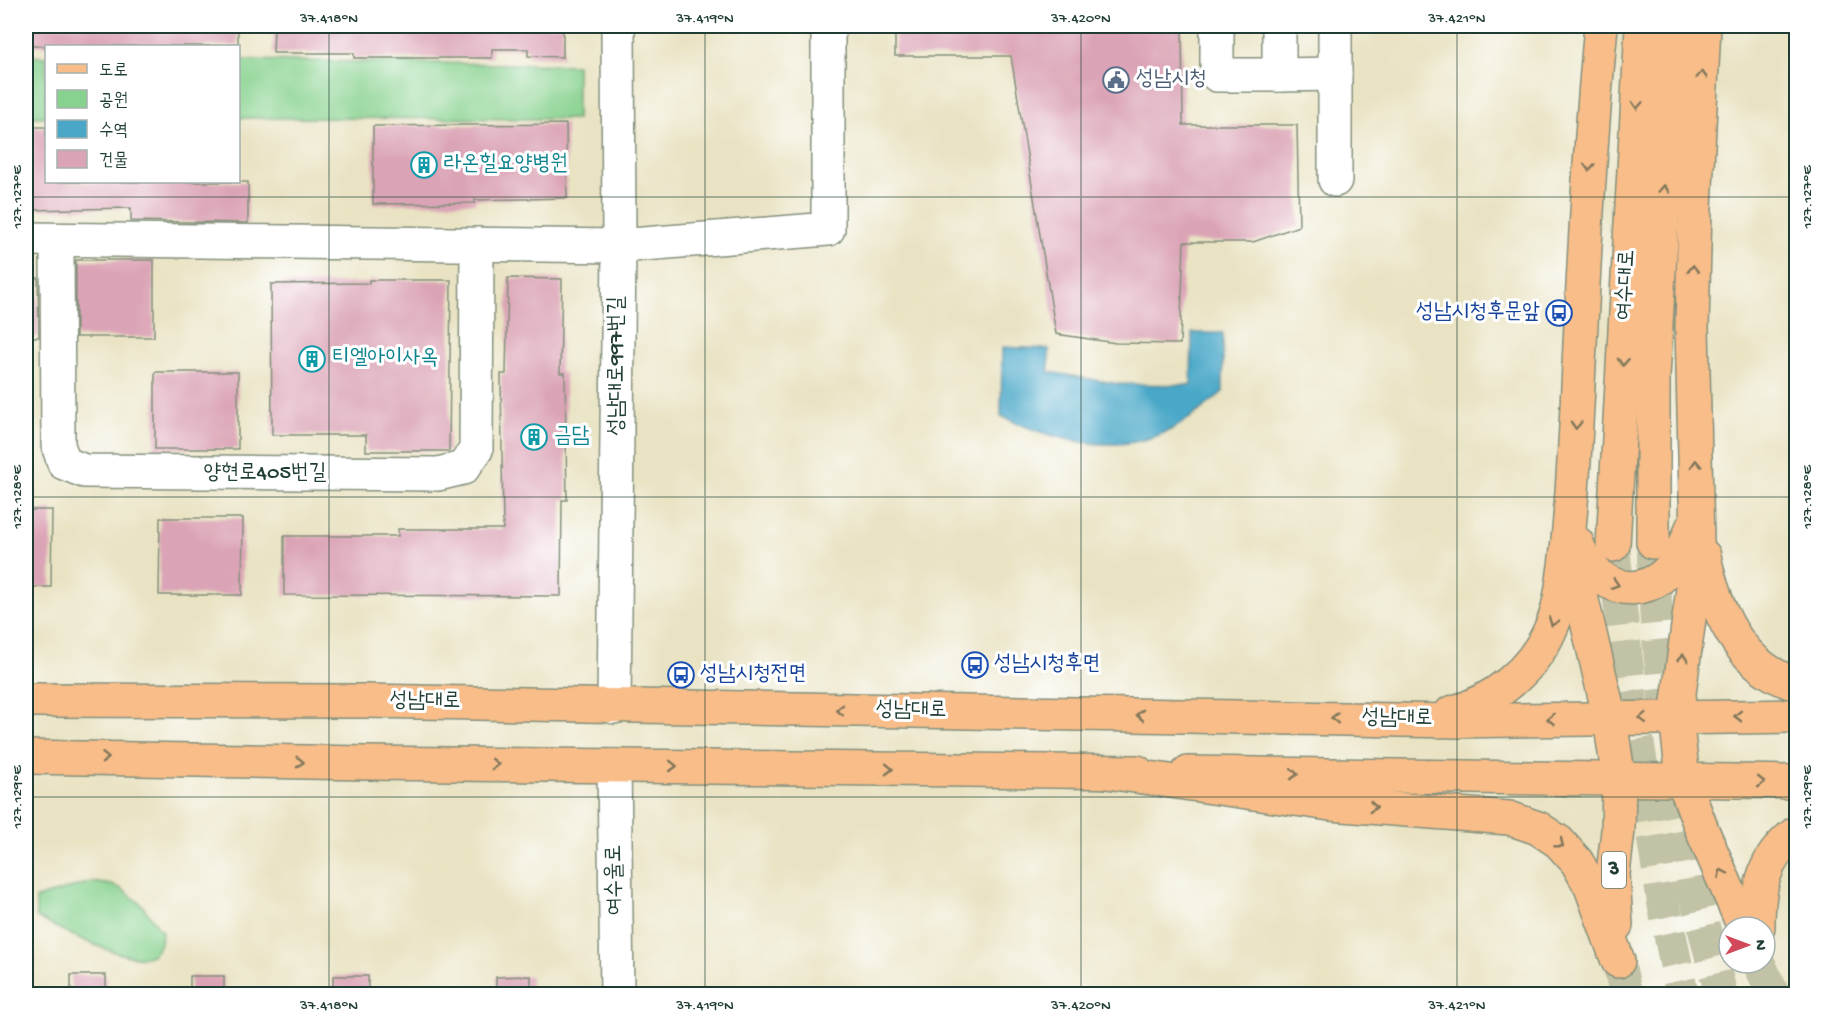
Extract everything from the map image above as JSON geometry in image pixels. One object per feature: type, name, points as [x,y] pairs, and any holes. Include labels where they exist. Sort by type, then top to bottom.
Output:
[{"type":"main road","points":[[1419,720],[1464,710],[1488,700],[1509,683],[1534,656],[1551,629],[1559,606],[1571,524],[1590,145],[1601,26]]},
{"type":"main road","name":"여수대로","points":[[1613,545],[1642,26]]},
{"type":"main road","name":"여수대로","points":[[1653,542],[1653,377],[1673,26]]},
{"type":"main road","points":[[1704,26],[1692,327],[1698,510],[1694,582],[1676,716],[1683,780],[1739,915]]},
{"type":"main road","points":[[1571,524],[1584,561],[1600,579],[1622,587],[1635,587],[1659,579],[1676,561],[1689,537],[1698,510]]},
{"type":"main road","points":[[1698,510],[1707,573],[1724,621],[1734,638],[1766,671],[1784,681],[1797,684]]},
{"type":"main road","points":[[1571,524],[1582,600],[1610,719],[1619,780]]},
{"type":"main road","name":"성남대로","points":[[28,698],[353,701],[1419,720],[1797,716]]},
{"type":"main road","points":[[26,757],[1797,782]]},
{"type":"main road","points":[[26,771],[70,758]]},
{"type":"main road","name":"3","points":[[1107,772],[1330,804],[1509,818],[1538,828],[1559,842],[1577,862],[1591,887],[1618,961],[1613,874],[1618,830],[1619,780]]},
{"type":"main road","points":[[1758,915],[1761,880],[1770,860],[1787,840],[1797,833]]},
{"type":"street","name":"성남대로997번길","points":[[614,707],[619,246],[618,26]]},
{"type":"street","name":"양현로405번길","points":[[477,244],[476,450],[464,468],[438,474],[258,474],[84,471],[64,463],[58,444],[41,240],[477,244],[619,246],[828,229],[828,26]]},
{"type":"street","points":[[1217,26],[1217,75],[1335,74]]},
{"type":"street","points":[[1279,26],[1279,75]]},
{"type":"street","points":[[1335,26],[1335,180]]},
{"type":"street","name":"여수울로","points":[[614,765],[617,994]]},
{"type":"green space","points":[[26,56],[45,57],[45,117],[26,117]]},
{"type":"green space","points":[[240,60],[577,65],[577,119],[240,118]]},
{"type":"green space","points":[[91,882],[122,889],[142,905],[162,932],[156,952],[145,957],[121,954],[90,943],[36,917],[36,898]]},
{"type":"water","points":[[1192,333],[1223,333],[1223,392],[1174,428],[1153,437],[1131,442],[1087,443],[1043,433],[1001,416],[1002,347],[1049,349],[1049,372],[1119,384],[1191,385]]},
{"type":"building","points":[[26,26],[238,26],[238,45],[26,46]]},
{"type":"building","points":[[274,26],[563,26],[563,57],[528,56],[528,49],[492,49],[492,58],[354,58],[354,53],[273,53]]},
{"type":"building","points":[[895,26],[1182,26],[1183,125],[1297,125],[1299,226],[1253,242],[1184,242],[1180,344],[1116,343],[1056,334],[1011,56],[895,56]]},
{"type":"building","points":[[566,124],[567,198],[475,200],[475,203],[373,204],[373,126]]},
{"type":"building","points":[[26,127],[45,127],[45,183],[248,182],[248,223],[131,221],[131,208],[26,210]]},
{"type":"building","points":[[76,260],[154,260],[154,337],[76,337]]},
{"type":"building","points":[[26,278],[38,278],[39,337],[26,337]]},
{"type":"building","points":[[508,278],[562,279],[560,373],[565,373],[567,500],[562,500],[561,596],[284,595],[284,536],[398,536],[398,529],[503,529],[501,374],[506,374]]},
{"type":"building","points":[[369,280],[451,280],[449,451],[366,451],[366,435],[272,435],[271,284],[369,283]]},
{"type":"building","points":[[155,372],[238,372],[238,449],[155,449]]},
{"type":"building","points":[[26,510],[52,510],[51,587],[26,587]]},
{"type":"building","points":[[160,518],[243,518],[242,595],[159,595]]},
{"type":"building","points":[[71,975],[106,975],[106,994],[71,994]]},
{"type":"building","points":[[190,976],[224,976],[224,994],[190,994]]},
{"type":"building","points":[[333,976],[368,976],[368,994],[333,994]]},
{"type":"building","points":[[531,976],[531,994],[496,994],[496,977]]},
{"type":"tunnel","points":[[1653,542],[1656,615],[1668,731]]},
{"type":"tunnel","points":[[1613,545],[1632,706],[1664,905],[1682,994]]},
{"type":"tunnel","points":[[1675,782],[1695,894],[1721,994]]},
{"type":"tunnel","points":[[1618,961],[1626,994]]},
{"type":"tunnel","points":[[1764,975],[1773,994]]},
{"type":"place","name":"성남시청","points":[[1116,80]]},
{"type":"place","name":"라온힐요양병원","points":[[424,165]]},
{"type":"place","name":"성남시청후문앞","points":[[1559,313]]},
{"type":"place","name":"티엘아이사옥","points":[[312,359]]},
{"type":"place","name":"금담","points":[[534,437]]},
{"type":"place","name":"성남시청후면","points":[[975,665]]},
{"type":"place","name":"성남시청전면","points":[[681,675]]}]
